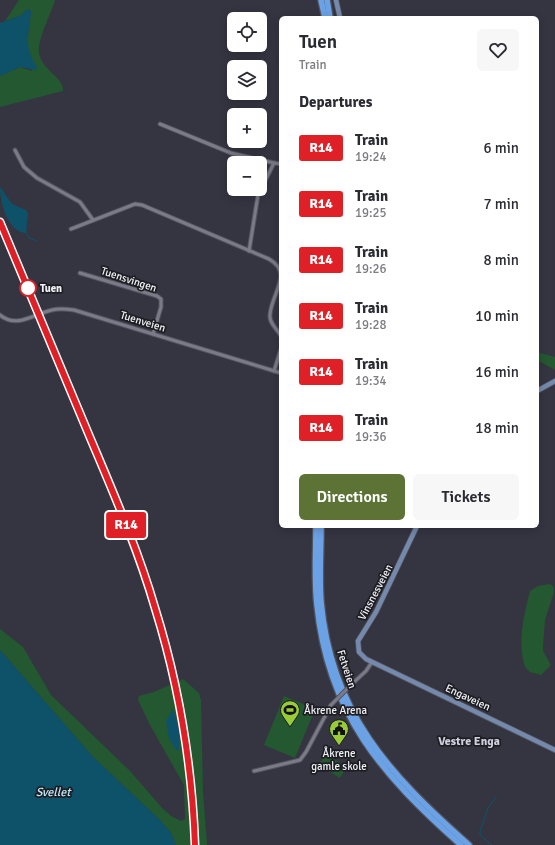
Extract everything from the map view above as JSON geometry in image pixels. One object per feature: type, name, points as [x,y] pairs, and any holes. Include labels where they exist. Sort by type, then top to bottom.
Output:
[{"type":"highway","points":[[322,0],[325,16]]},
{"type":"highway","points":[[327,0],[330,16]]},
{"type":"highway","name":"Fetveien","points":[[316,528],[315,584],[319,622],[328,665],[341,700],[365,743],[387,773],[427,814],[461,845]]},
{"type":"highway","name":"Fetveien","points":[[321,528],[320,584],[324,621],[333,664],[346,698],[369,740],[391,770],[430,810],[469,845]]},
{"type":"main road","points":[[336,0],[340,16]]},
{"type":"main road","points":[[539,390],[555,381]]},
{"type":"main road","name":"Vinsnesveien","points":[[372,662],[360,654],[358,649],[358,641],[376,612],[416,528]]},
{"type":"main road","name":"Engaveien","points":[[372,662],[555,750]]},
{"type":"street","points":[[160,124],[231,153],[279,164]]},
{"type":"street","points":[[15,150],[24,167],[37,178],[80,202],[93,220]]},
{"type":"street","points":[[249,251],[258,195],[274,163]]},
{"type":"street","points":[[71,229],[135,204],[142,205],[271,260],[279,268]]},
{"type":"street","name":"Tuensvingen","points":[[80,273],[157,296],[161,300],[161,307],[153,334]]},
{"type":"street","points":[[279,283],[269,314],[270,319],[279,333]]},
{"type":"street","name":"Tuenveien","points":[[0,314],[11,321],[20,321],[51,310],[70,309],[279,372]]},
{"type":"street","points":[[274,371],[279,355]]},
{"type":"street","points":[[254,770],[300,760],[306,752],[331,705],[366,671],[372,662]]},
{"type":"green space","points":[[19,0],[55,0],[42,34],[39,53],[44,65],[60,82],[63,91],[0,107],[0,76],[20,67],[32,71],[31,58],[27,45],[31,11],[28,9],[20,16],[5,21]]},
{"type":"green space","points":[[539,353],[555,357],[555,370],[539,361]]},
{"type":"green space","points":[[550,584],[553,586],[554,592],[545,620],[543,651],[551,665],[541,675],[530,672],[525,667],[521,638],[530,591],[538,586]]},
{"type":"green space","points":[[0,629],[23,647],[51,695],[130,771],[163,809],[171,816],[181,821],[185,819],[184,785],[150,725],[138,700],[139,696],[154,692],[183,679],[199,693],[201,700],[203,792],[207,845],[176,845],[171,833],[160,820],[93,757],[0,650]]},
{"type":"green space","name":"Åkrene Arena","points":[[284,696],[315,709],[295,758],[264,745]]},
{"type":"green space","points":[[325,754],[347,767],[340,778],[319,765]]},
{"type":"water","points":[[28,9],[31,11],[28,46],[37,67],[36,70],[20,67],[0,76],[0,23],[20,16]]},
{"type":"water","points":[[0,187],[12,204],[26,210],[28,213],[26,233],[14,228],[6,216],[0,194]]},
{"type":"water","name":"Svellet","points":[[0,650],[93,757],[160,820],[171,833],[176,845],[0,845]]},
{"type":"water","points":[[173,709],[179,728],[179,750],[176,750],[169,738],[166,721]]},
{"type":"waterway","points":[[26,232],[29,238],[37,241]]},
{"type":"waterway","points":[[492,845],[480,835],[480,831],[488,808],[496,797]]},
{"type":"railway","points":[[0,222],[124,518],[156,612],[173,677],[186,744],[195,845]]},
{"type":"train","name":"R14","points":[[0,222],[138,554],[153,601],[171,664],[184,731],[192,790],[195,845]]},
{"type":"place","name":"Tuen","points":[[28,288]]},
{"type":"place","name":"Åkrene Arena","points":[[290,727]]},
{"type":"place","name":"Åkrene gamle skole","points":[[339,746]]},
{"type":"district","name":"Vestre Enga","points":[[469,741]]}]
